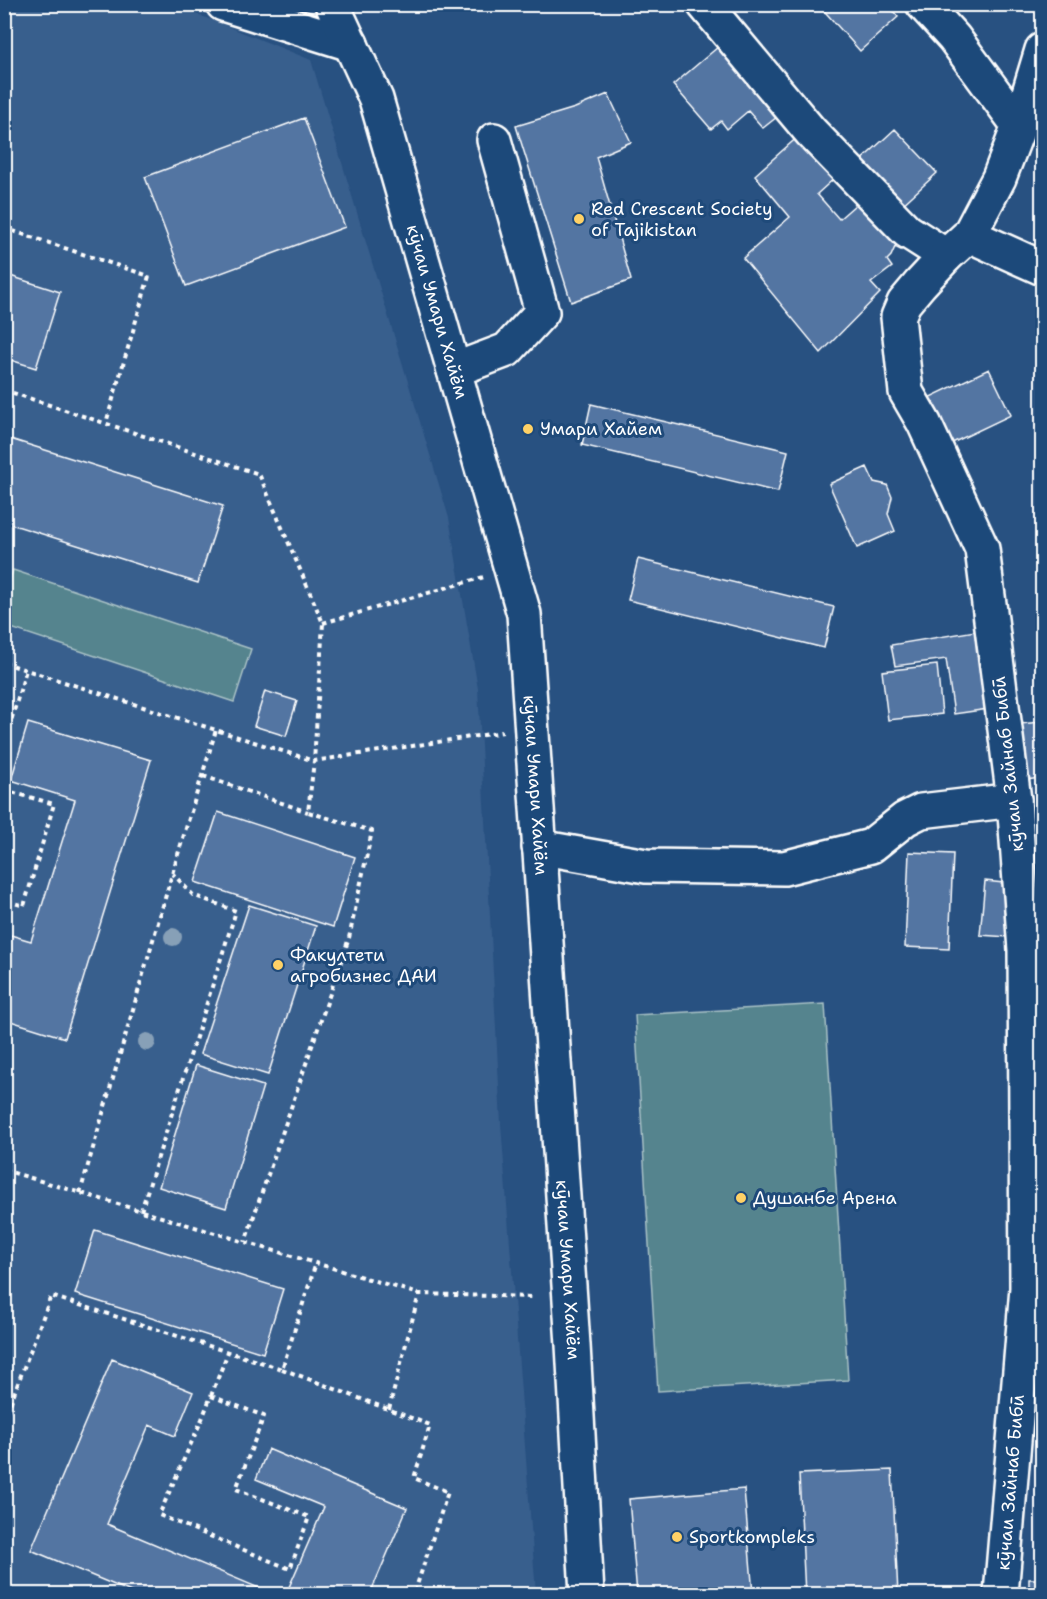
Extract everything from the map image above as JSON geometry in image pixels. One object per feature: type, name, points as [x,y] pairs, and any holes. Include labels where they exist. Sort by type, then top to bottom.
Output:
[{"type":"street","points":[[223,4],[351,44]]},
{"type":"street","name":"кӯчаи Умари Хайём","points":[[332,4],[376,99],[524,614],[579,1439],[587,1594]]},
{"type":"street","points":[[704,4],[811,132],[907,231],[1042,268]]},
{"type":"street","points":[[923,4],[954,38],[1019,126]]},
{"type":"street","name":"кӯчаи Зайнаб Бибӣ","points":[[1001,1594],[1027,1288],[1025,950],[1014,800],[982,549],[924,423],[906,392],[897,317],[904,303],[958,245],[999,178],[1019,126],[1042,50]]},
{"type":"street","points":[[454,370],[507,350],[542,312],[494,140]]},
{"type":"street","points":[[539,847],[646,866],[784,868],[871,846],[904,819],[921,811],[1014,800]]},
{"type":"path","points":[[4,228],[149,276],[106,423]]},
{"type":"path","points":[[4,390],[259,474],[323,623],[314,761],[308,812]]},
{"type":"path","points":[[323,623],[511,569]]},
{"type":"path","points":[[4,663],[314,761],[500,733],[531,723]]},
{"type":"path","points":[[4,745],[26,670]]},
{"type":"path","points":[[80,1193],[216,730]]},
{"type":"path","points":[[203,776],[372,831],[349,938],[245,1242]]},
{"type":"path","points":[[4,790],[54,804],[24,906],[4,900]]},
{"type":"path","points":[[141,1211],[236,911],[194,895],[172,874]]},
{"type":"path","points":[[4,1170],[419,1294],[533,1297]]},
{"type":"path","points":[[282,1369],[316,1263]]},
{"type":"path","points":[[389,1410],[419,1294]]},
{"type":"path","points":[[4,1420],[51,1296],[282,1369],[430,1425],[414,1478],[448,1492],[414,1594]]},
{"type":"path","points":[[211,1396],[264,1416],[236,1489],[309,1517],[290,1569],[159,1515],[228,1352]]},
{"type":"path","points":[[4,1483],[10,1486],[4,1500]]},
{"type":"shaded area","points":[[5,5],[174,5],[311,60],[449,518],[478,689],[501,1124],[536,1594],[5,1594]]},
{"type":"green space","points":[[13,570],[251,649],[234,702],[5,626],[5,596]]},
{"type":"green space","name":"Душанбе Арена","points":[[825,1004],[848,1380],[658,1391],[635,1015]]},
{"type":"building","points":[[818,4],[888,4],[898,17],[860,51]]},
{"type":"building","points":[[718,47],[777,117],[763,128],[748,111],[727,129],[721,121],[711,129],[673,85]]},
{"type":"building","name":"Red Crescent Society of Tajikistan","points":[[608,94],[631,142],[596,157],[631,280],[571,302],[516,126],[575,108]]},
{"type":"building","points":[[1042,98],[1042,130],[1034,128]]},
{"type":"building","points":[[304,118],[345,227],[186,286],[145,177]]},
{"type":"building","points":[[895,129],[937,173],[899,208],[857,164]]},
{"type":"building","points":[[801,134],[838,175],[817,194],[839,219],[863,198],[902,240],[901,250],[895,247],[887,260],[892,267],[871,283],[880,293],[821,353],[743,258],[790,217],[755,175]]},
{"type":"building","points":[[4,274],[60,292],[36,368],[4,358]]},
{"type":"building","points":[[989,369],[1011,415],[948,445],[926,399]]},
{"type":"building","points":[[591,404],[788,451],[778,492],[582,445]]},
{"type":"building","points":[[4,437],[223,506],[198,583],[4,522]]},
{"type":"building","points":[[867,467],[874,482],[887,485],[892,497],[888,514],[895,531],[857,548],[829,484]]},
{"type":"building","points":[[638,559],[834,607],[824,648],[628,600]]},
{"type":"building","points":[[975,631],[988,709],[954,714],[946,659],[895,666],[891,645]]},
{"type":"building","points":[[937,665],[942,714],[888,720],[882,671]]},
{"type":"building","points":[[265,691],[297,701],[286,736],[254,726]]},
{"type":"building","points":[[1042,722],[1042,778],[1025,780],[1019,724]]},
{"type":"building","points":[[28,723],[151,760],[65,1038],[4,1019],[4,933],[31,941],[75,800],[11,780]]},
{"type":"building","points":[[218,812],[355,857],[333,927],[195,882]]},
{"type":"building","points":[[909,852],[953,854],[949,949],[905,947]]},
{"type":"building","points":[[985,881],[1013,884],[1008,937],[980,935]]},
{"type":"building","points":[[249,905],[316,926],[268,1075],[200,1054]]},
{"type":"building","points":[[196,1065],[263,1086],[226,1208],[159,1187]]},
{"type":"building","points":[[95,1230],[283,1289],[263,1353],[75,1294]]},
{"type":"building","points":[[112,1359],[193,1392],[175,1436],[149,1425],[107,1524],[273,1594],[136,1594],[31,1550]]},
{"type":"building","points":[[268,1449],[407,1508],[370,1594],[286,1594],[324,1507],[256,1479]]},
{"type":"building","points":[[892,1470],[898,1594],[805,1594],[799,1474]]},
{"type":"building","points":[[744,1489],[753,1594],[637,1594],[629,1499]]},
{"type":"building","points":[[1029,1579],[1042,1579],[1042,1594],[1029,1594]]},
{"type":"place","name":"Red Crescent Society of Tajikistan","points":[[579,219]]},
{"type":"place","name":"Умари Хайем","points":[[528,429]]},
{"type":"place","name":"Факултети агробизнес ДАИ","points":[[278,965]]},
{"type":"place","name":"Душанбе Арена","points":[[741,1198]]},
{"type":"place","name":"Sportkompleks","points":[[677,1537]]}]
